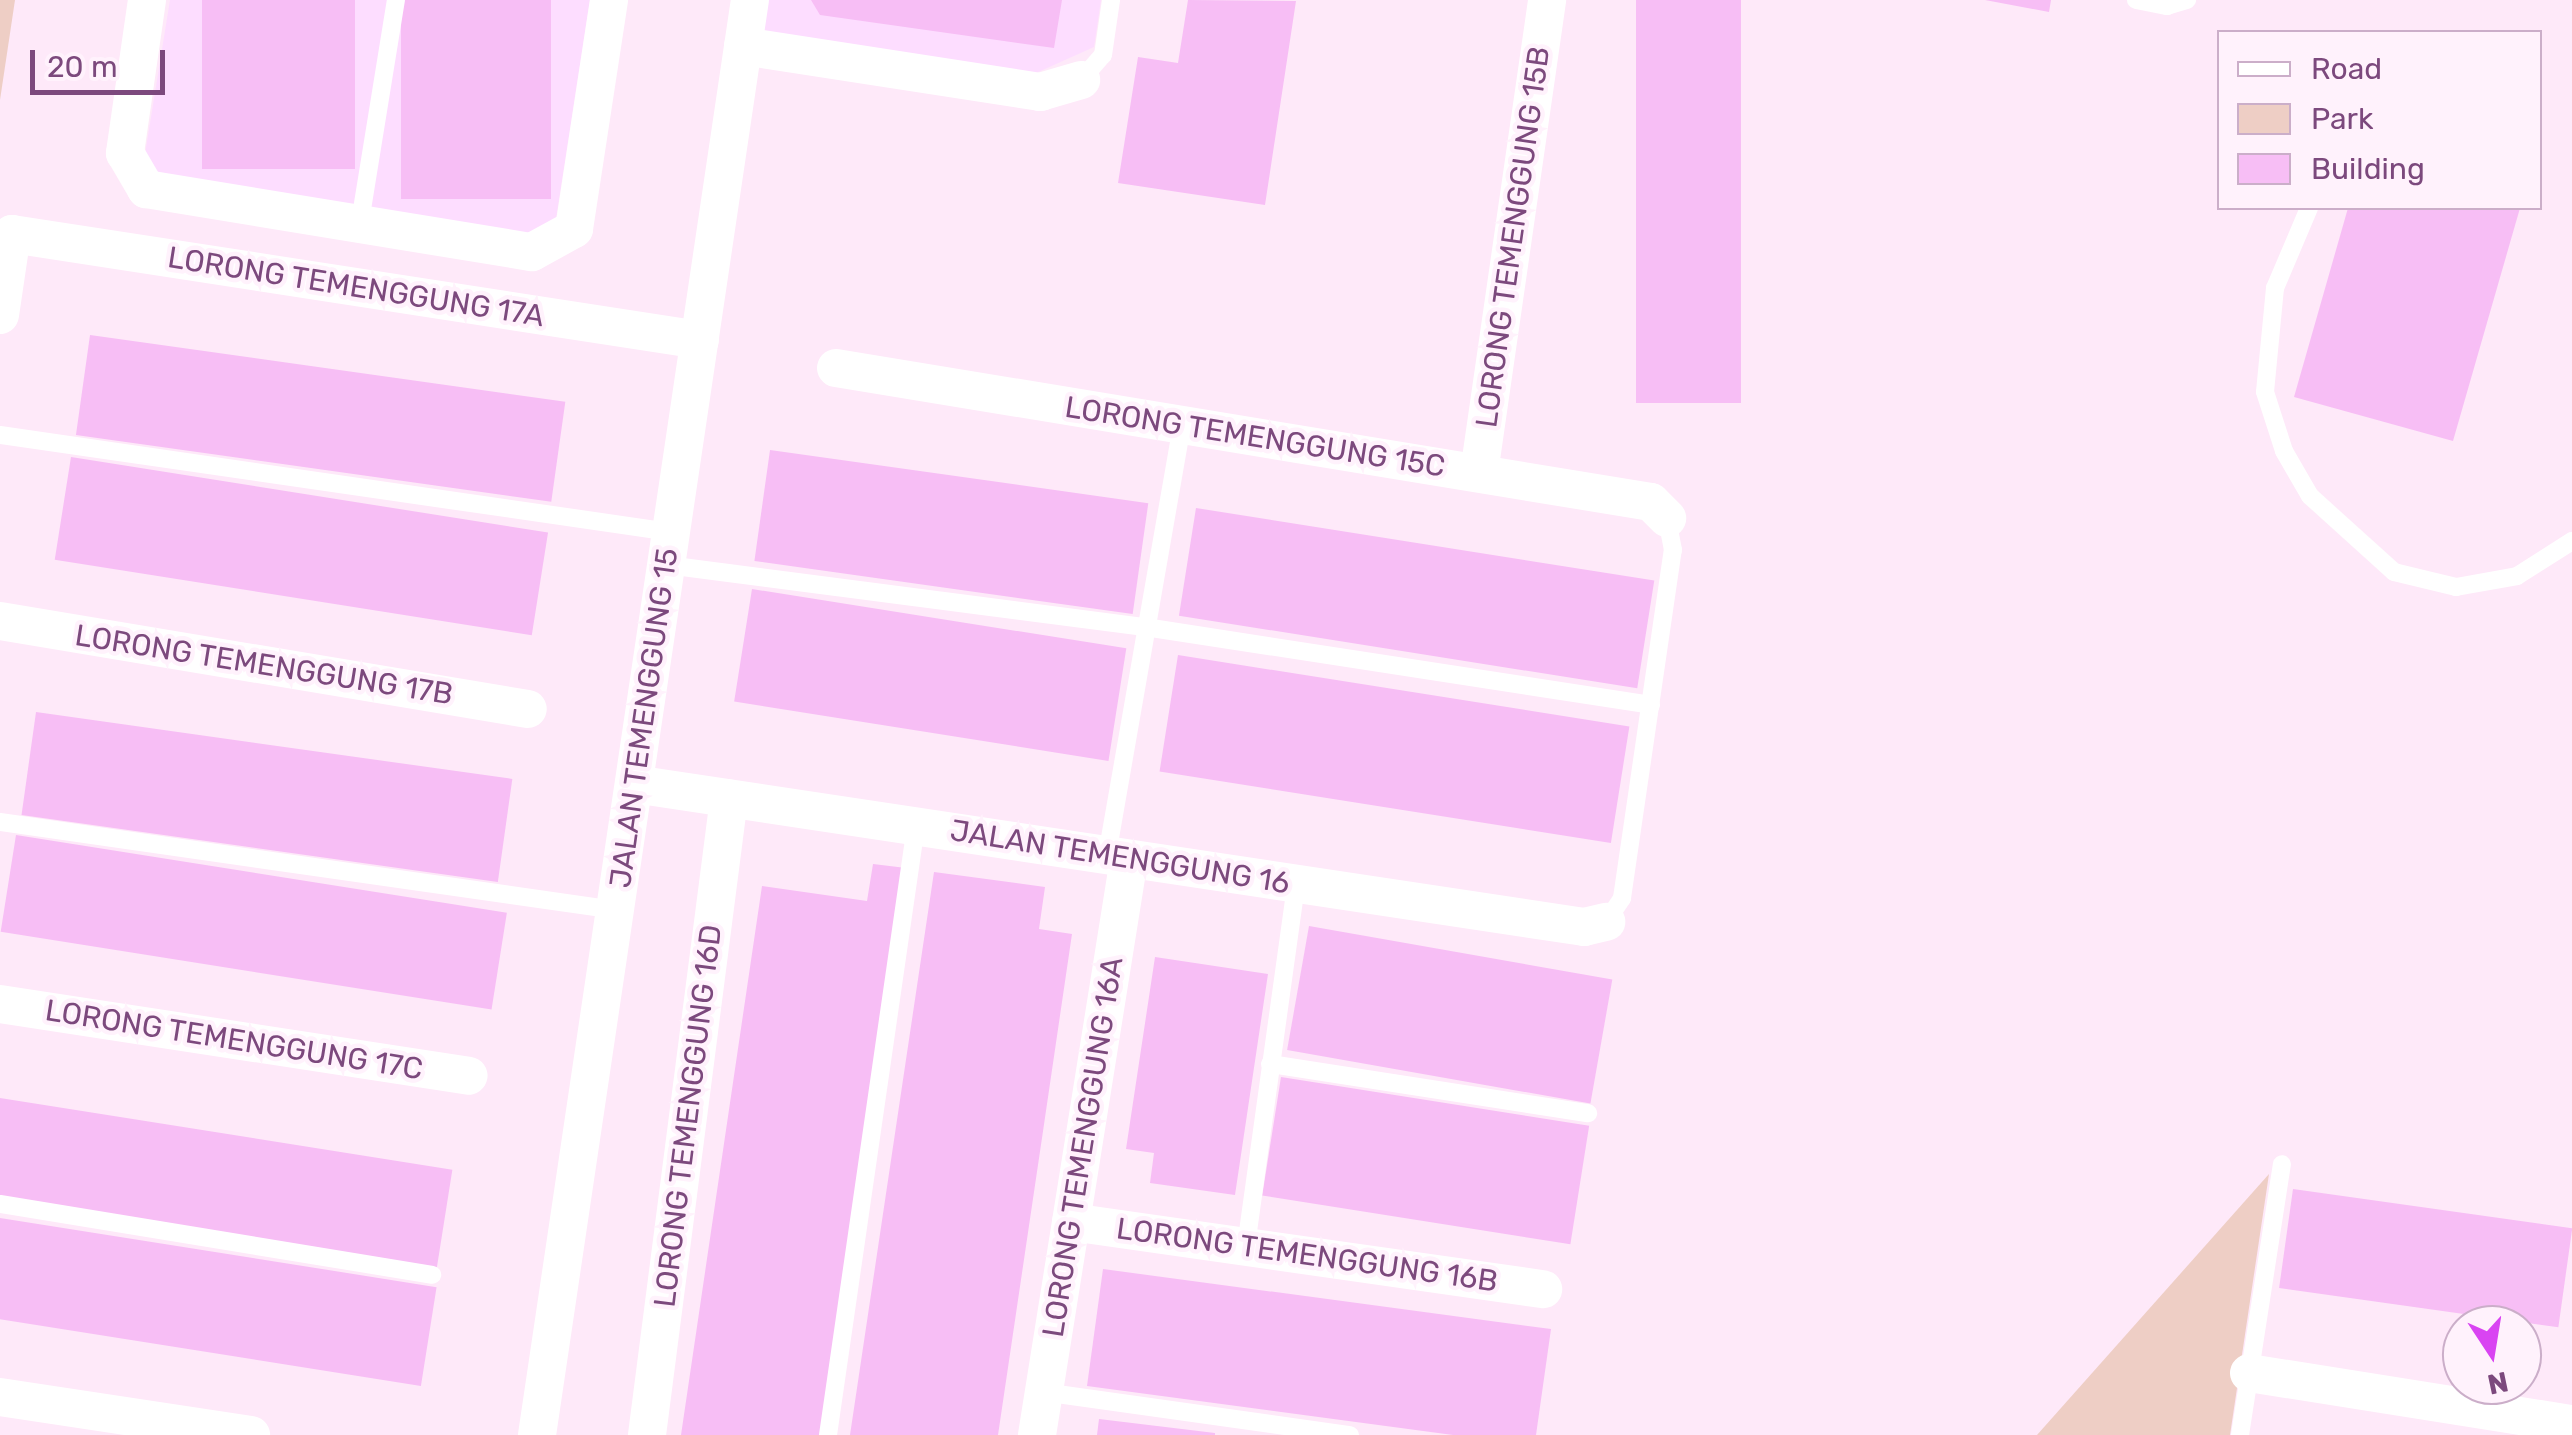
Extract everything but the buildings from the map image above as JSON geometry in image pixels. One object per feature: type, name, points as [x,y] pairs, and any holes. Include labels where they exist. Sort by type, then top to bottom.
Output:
[{"type":"street","points":[[147,0],[125,153],[146,189],[359,228],[532,252],[574,229],[609,0]]},
{"type":"street","name":"JALAN TEMENGGUNG 15","points":[[536,1435],[750,0]]},
{"type":"street","name":"LORONG TEMENGGUNG 15B","points":[[1479,473],[1547,0]]},
{"type":"street","points":[[744,46],[1040,92],[1081,80]]},
{"type":"street","name":"LORONG TEMENGGUNG 17A","points":[[0,314],[12,234],[700,340]]},
{"type":"street","name":"LORONG TEMENGGUNG 15C","points":[[836,368],[1651,502],[1667,518]]},
{"type":"street","name":"LORONG TEMENGGUNG 17B","points":[[0,620],[528,709]]},
{"type":"street","name":"JALAN TEMENGGUNG 16","points":[[634,784],[1584,927],[1606,922]]},
{"type":"street","name":"LORONG TEMENGGUNG 16D","points":[[647,1435],[729,798]]},
{"type":"street","name":"LORONG TEMENGGUNG 16A","points":[[1036,1435],[1071,1222],[1118,857]]},
{"type":"street","name":"LORONG TEMENGGUNG 17C","points":[[0,1004],[468,1076]]},
{"type":"street","name":"LORONG TEMENGGUNG 16B","points":[[1071,1222],[1543,1289]]},
{"type":"street","points":[[2250,1374],[2572,1424]]},
{"type":"street","points":[[0,1397],[251,1435]]},
{"type":"lane","points":[[359,228],[396,0]]},
{"type":"lane","points":[[1081,80],[1103,55],[1111,0]]},
{"type":"lane","points":[[2136,0],[2168,6],[2187,0]]},
{"type":"lane","points":[[2307,210],[2275,288],[2265,392],[2284,450],[2310,496],[2394,572],[2456,587],[2518,576],[2572,541]]},
{"type":"lane","points":[[1118,857],[1145,628],[1182,427]]},
{"type":"lane","points":[[0,435],[1145,628],[1651,706]]},
{"type":"lane","points":[[1606,922],[1622,898],[1651,706],[1673,550],[1667,518]]},
{"type":"lane","points":[[0,822],[615,910]]},
{"type":"lane","points":[[828,1435],[916,826]]},
{"type":"lane","points":[[1246,1246],[1296,884]]},
{"type":"lane","points":[[1270,1064],[1588,1113]]},
{"type":"lane","points":[[2240,1435],[2282,1164]]},
{"type":"lane","points":[[0,1204],[432,1276]]},
{"type":"lane","points":[[1043,1392],[1350,1435]]},
{"type":"shaded area","points":[[170,0],[590,0],[556,219],[525,235],[161,178],[145,154]]},
{"type":"shaded area","points":[[768,0],[1101,0],[1094,47],[1036,73],[763,34]]},
{"type":"green space","points":[[0,0],[15,0],[0,100]]},
{"type":"green space","points":[[2269,1174],[2230,1435],[2037,1435]]}]
